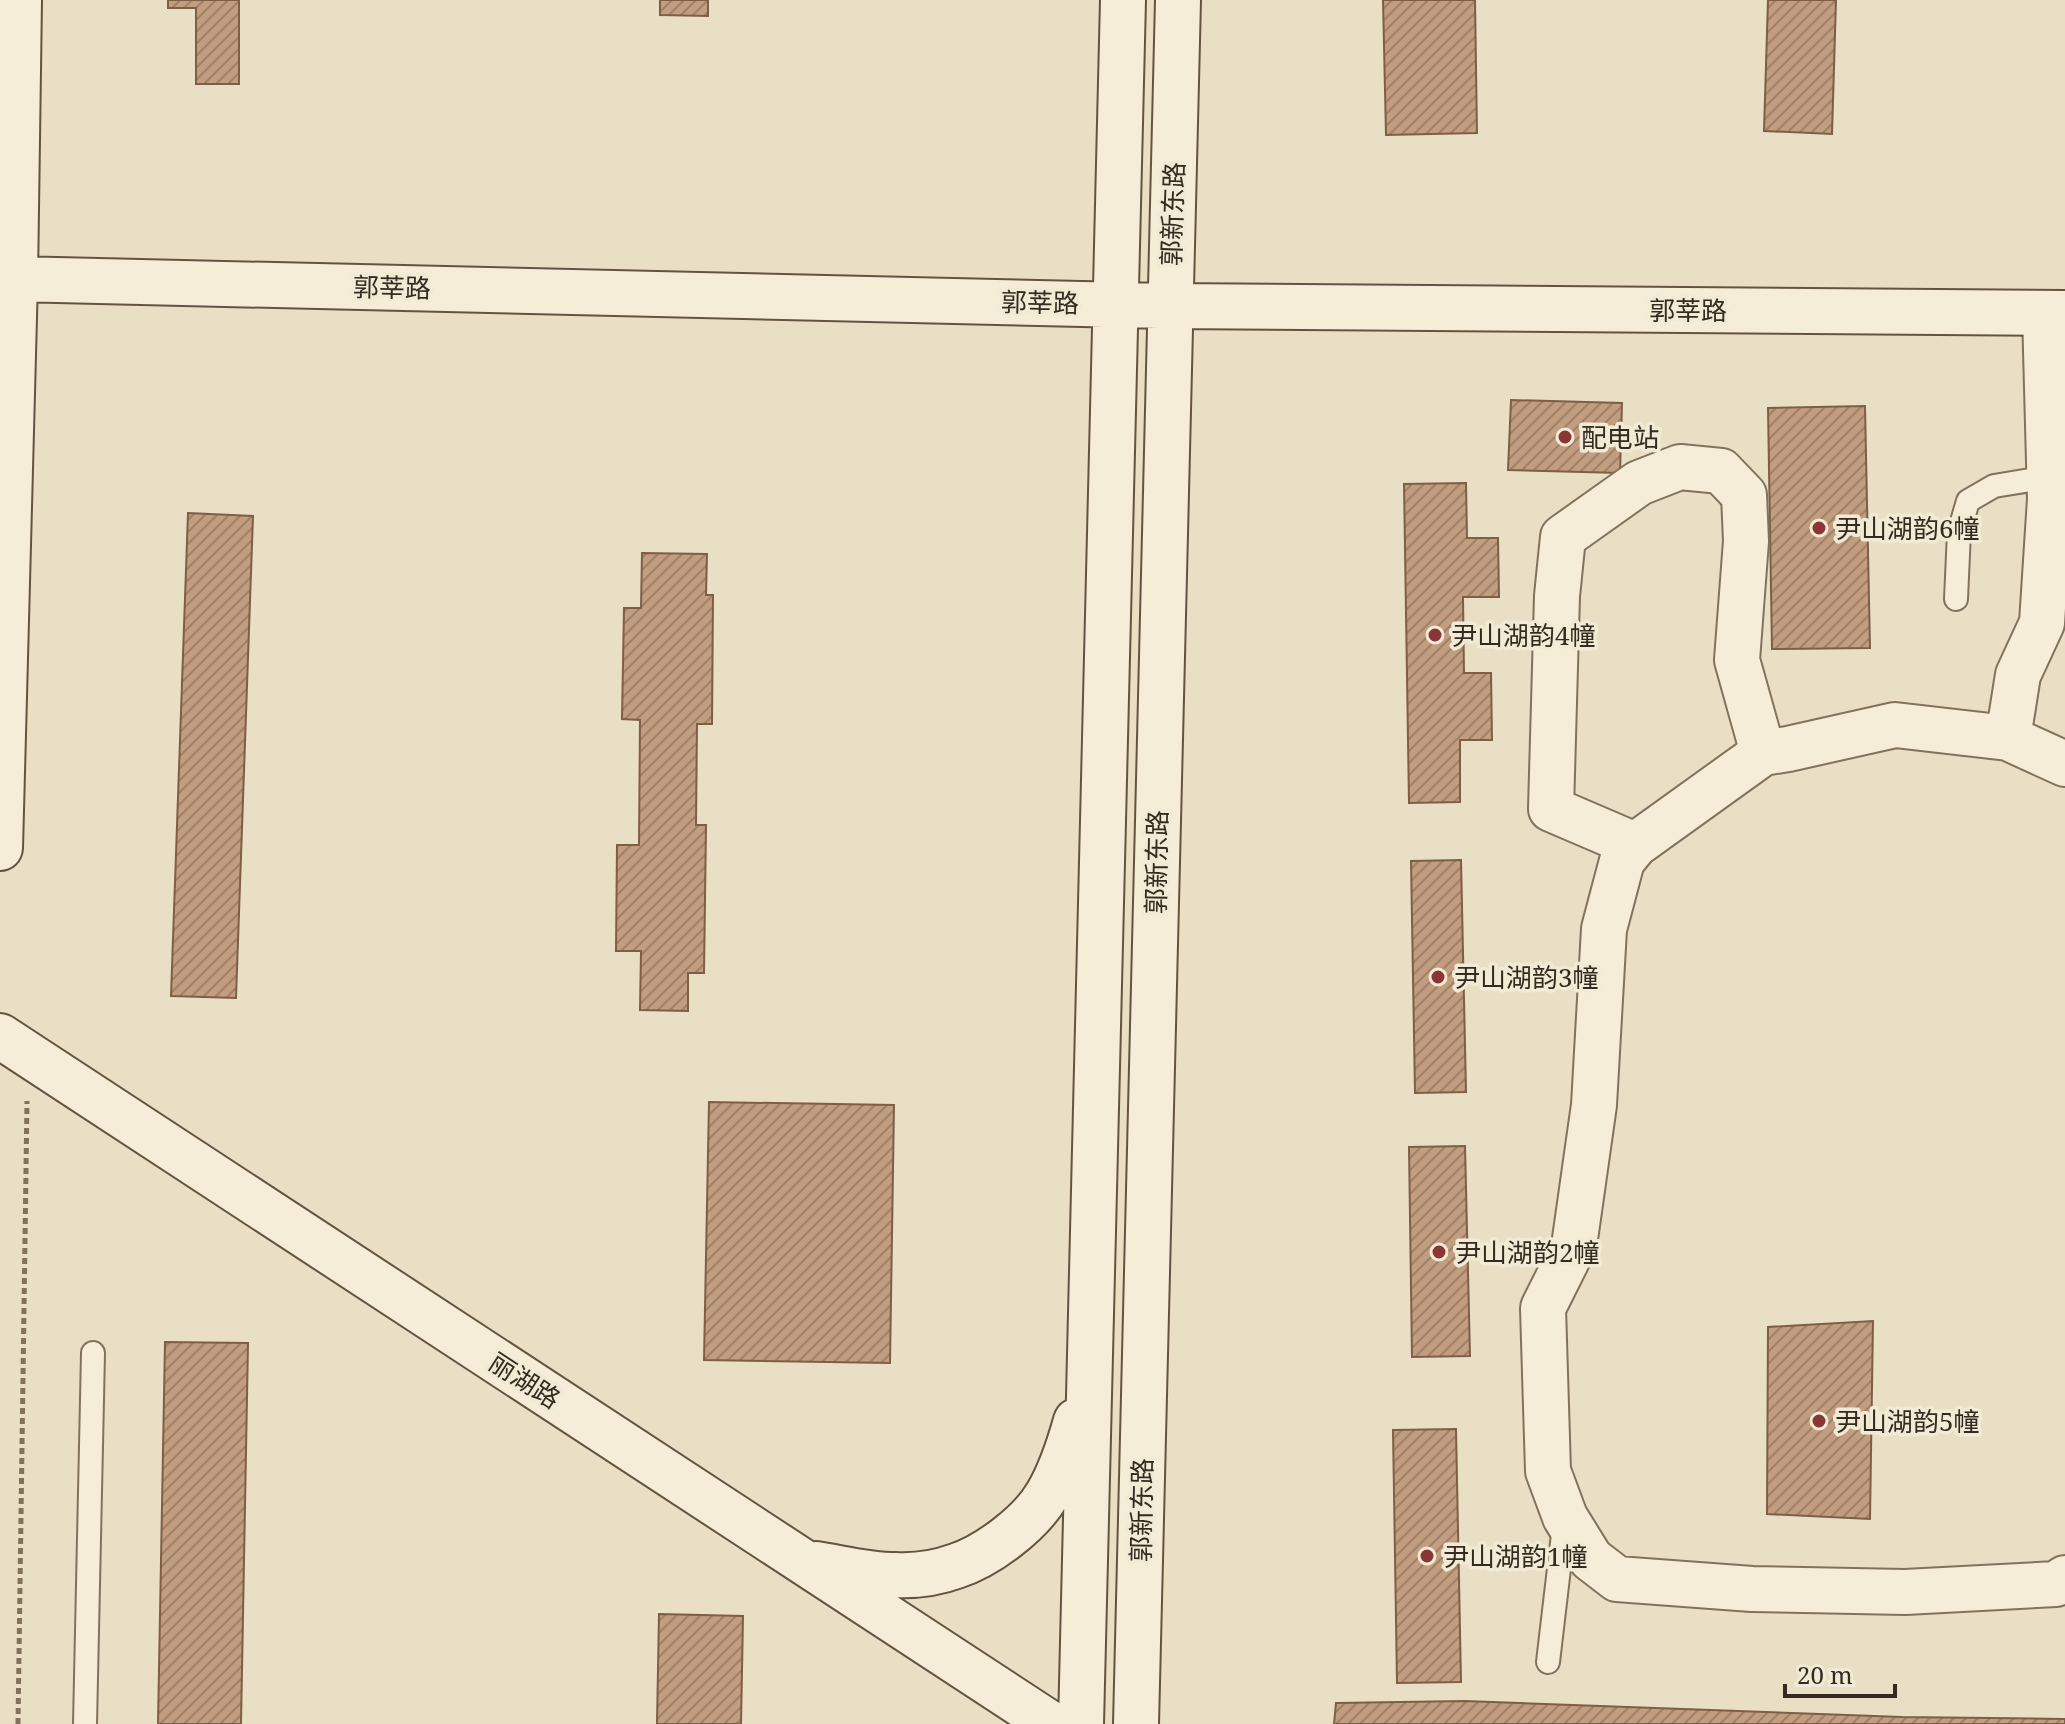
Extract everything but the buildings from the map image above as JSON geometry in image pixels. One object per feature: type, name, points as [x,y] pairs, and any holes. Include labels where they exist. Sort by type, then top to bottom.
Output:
[{"type":"street","points":[[0,848],[19,0]]},
{"type":"street","name":"郭新东路","points":[[1081,1724],[1123,0]]},
{"type":"street","name":"郭新东路","points":[[1136,1724],[1178,0]]},
{"type":"street","name":"郭莘路","points":[[15,279],[1170,306],[2055,313]]},
{"type":"street","points":[[2008,738],[2018,675],[2042,623],[2050,499],[2055,313]]},
{"type":"street","points":[[1635,845],[1551,809],[1557,596],[1563,537],[1639,483],[1680,467],[1721,471],[1744,495],[1746,541],[1737,660],[1763,753]]},
{"type":"street","points":[[2065,764],[2008,738],[1895,725],[1763,753],[1635,845],[1622,861],[1604,929],[1594,1105],[1574,1246],[1543,1308],[1548,1471],[1565,1517],[1591,1559],[1617,1579],[1752,1589],[1905,1592],[2056,1584],[2065,1578]]},
{"type":"street","name":"丽湖路","points":[[14,1045],[1051,1724]]},
{"type":"street","points":[[802,1561],[894,1575],[916,1574],[957,1566],[987,1551],[1021,1526],[1046,1497],[1066,1455],[1090,1377]]},
{"type":"lane","points":[[1956,599],[1959,532],[1968,501],[1994,486],[2049,477]]},
{"type":"lane","points":[[85,1724],[93,1353]]},
{"type":"lane","points":[[1548,1662],[1565,1517]]},
{"type":"path","points":[[14,1045],[28,1154],[18,1724]]},
{"type":"place","name":"配电站","points":[[1565,437]]},
{"type":"place","name":"尹山湖韵6幢","points":[[1819,528]]},
{"type":"place","name":"尹山湖韵4幢","points":[[1435,635]]},
{"type":"place","name":"尹山湖韵3幢","points":[[1438,977]]},
{"type":"place","name":"尹山湖韵2幢","points":[[1439,1252]]},
{"type":"place","name":"尹山湖韵5幢","points":[[1819,1421]]},
{"type":"place","name":"尹山湖韵1幢","points":[[1427,1556]]}]
